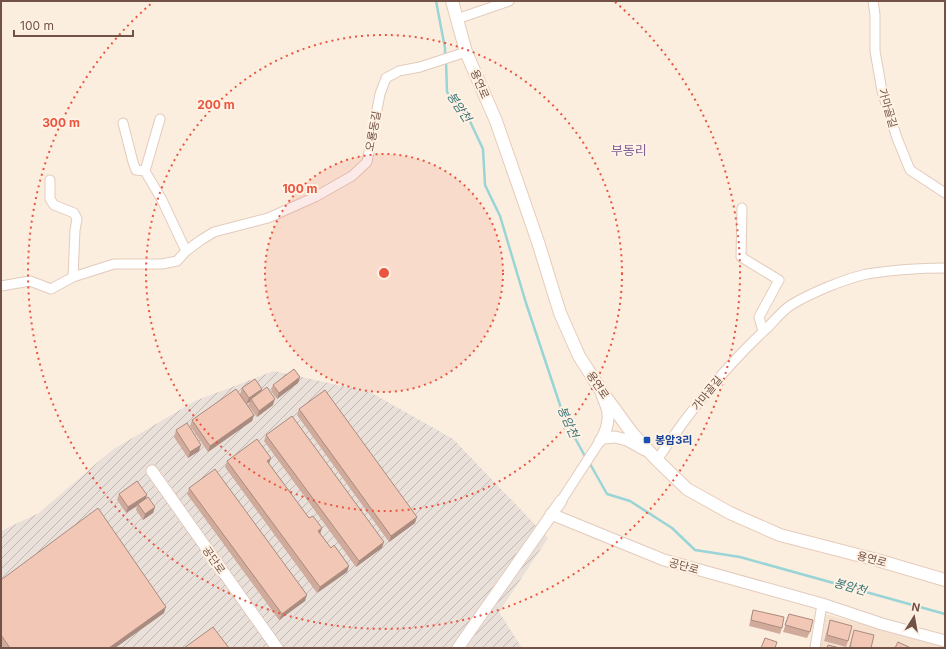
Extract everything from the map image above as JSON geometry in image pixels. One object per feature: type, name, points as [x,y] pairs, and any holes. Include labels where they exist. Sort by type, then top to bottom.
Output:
[{"type":"main road","name":"용연로","points":[[452,1],[460,18],[461,54],[496,121],[560,313],[579,356],[602,392],[632,433],[687,489],[730,512],[780,534],[945,580]]},
{"type":"street","points":[[460,18],[509,1]]},
{"type":"street","name":"가마골길","points":[[873,1],[875,15],[875,51],[882,91],[897,138],[910,170],[945,193]]},
{"type":"street","name":"오룡동길","points":[[1,286],[30,280],[51,289],[72,277],[114,264],[162,264],[177,261],[186,250],[214,232],[268,218],[315,197],[352,176],[367,162],[380,94],[386,78],[399,70],[420,67],[461,54]]},
{"type":"street","points":[[145,172],[160,118]]},
{"type":"street","points":[[123,123],[136,170],[145,172],[162,200],[186,250]]},
{"type":"street","points":[[50,180],[50,199],[54,204],[74,213],[77,219],[72,277]]},
{"type":"street","points":[[742,208],[741,257],[779,280],[759,317],[763,331]]},
{"type":"street","name":"가마골길","points":[[657,460],[677,430],[720,377],[747,346],[790,306],[810,295],[842,281],[866,274],[917,268],[945,268]]},
{"type":"street","points":[[458,648],[601,440],[607,424],[608,414],[602,392]]},
{"type":"street","points":[[601,440],[615,437],[627,440],[648,451]]},
{"type":"street","name":"공단로","points":[[152,472],[277,648]]},
{"type":"street","name":"공단로","points":[[551,514],[664,560],[822,604],[882,624],[945,641]]},
{"type":"street","points":[[815,648],[822,604]]},
{"type":"shaded area","points":[[274,371],[370,392],[453,439],[548,538],[499,612],[522,648],[1,648],[1,531],[39,513],[112,450],[195,401]]},
{"type":"shaded area","points":[[816,612],[945,645],[945,648],[809,648]]},
{"type":"building","points":[[294,369],[300,377],[279,393],[273,385]]},
{"type":"building","points":[[255,379],[262,389],[249,398],[242,388]]},
{"type":"building","points":[[267,387],[275,399],[259,411],[251,399]]},
{"type":"building","points":[[236,389],[254,415],[210,446],[192,420]]},
{"type":"building","points":[[325,390],[417,517],[391,536],[299,409]]},
{"type":"building","points":[[292,416],[384,542],[359,561],[266,435]]},
{"type":"building","points":[[187,423],[201,445],[190,452],[176,430]]},
{"type":"building","points":[[257,439],[271,458],[267,461],[309,518],[313,516],[322,528],[318,531],[331,548],[334,545],[349,566],[320,587],[227,461]]},
{"type":"building","points":[[215,469],[307,595],[282,614],[189,488]]},
{"type":"building","points":[[137,481],[147,495],[128,507],[119,494]]},
{"type":"building","points":[[148,497],[155,507],[145,514],[138,504]]},
{"type":"building","points":[[98,508],[166,607],[109,648],[10,648],[1,635],[1,580]]},
{"type":"building","points":[[753,610],[784,617],[782,628],[751,620]]},
{"type":"building","points":[[789,614],[813,620],[810,632],[785,625]]},
{"type":"building","points":[[830,620],[852,626],[848,641],[827,635]]},
{"type":"building","points":[[213,627],[229,648],[184,648]]},
{"type":"building","points":[[854,630],[874,635],[871,648],[850,647]]},
{"type":"building","points":[[765,638],[777,642],[775,648],[761,648]]},
{"type":"building","points":[[898,642],[911,648],[895,648]]},
{"type":"building","points":[[828,645],[840,648],[827,648]]},
{"type":"waterway","name":"봉암천","points":[[436,1],[445,48],[445,56]]},
{"type":"waterway","name":"봉암천","points":[[446,61],[447,92],[467,115],[483,149],[485,185],[500,216],[526,303],[565,420],[586,458]]},
{"type":"waterway","name":"봉암천","points":[[589,462],[607,494],[630,501],[672,528],[695,550],[740,557],[945,614]]},
{"type":"place","name":"봉암3리","points":[[647,440]]},
{"type":"district","name":"부동리","points":[[629,150]]}]
